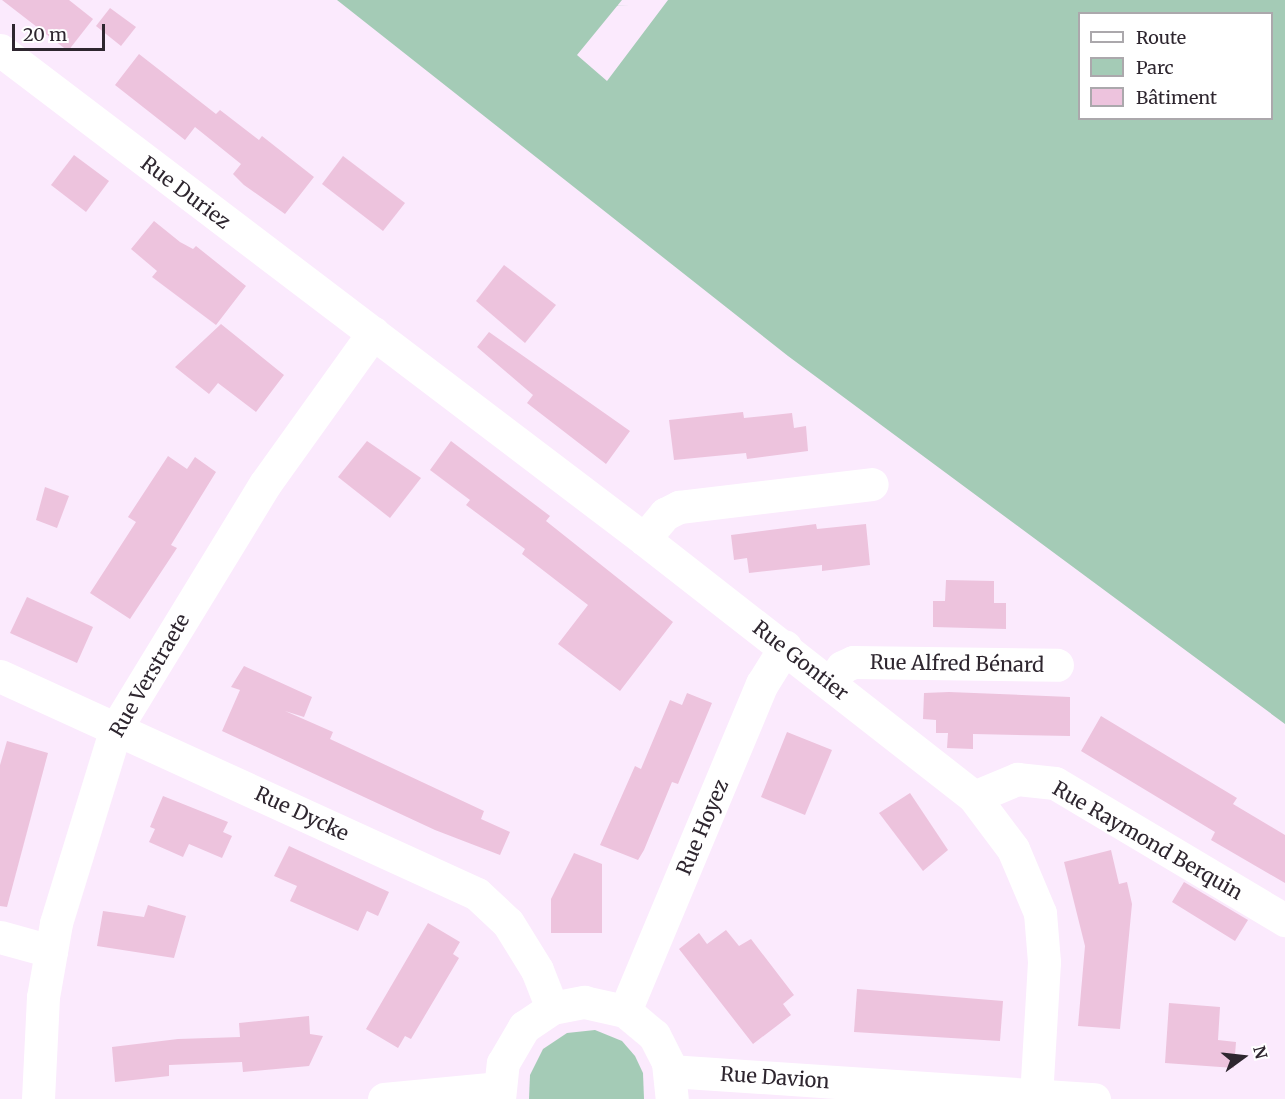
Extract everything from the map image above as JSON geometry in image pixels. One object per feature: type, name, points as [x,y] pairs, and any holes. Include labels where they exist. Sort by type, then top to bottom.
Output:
[{"type":"street","name":"Rue Duriez","points":[[0,50],[373,333]]},
{"type":"street","name":"Rue Gontier","points":[[373,333],[644,538],[974,797],[1013,849],[1040,912],[1044,962],[1036,1095]]},
{"type":"street","name":"Rue Verstraete","points":[[38,1099],[40,1021],[51,951],[73,859],[116,728],[270,476],[373,333]]},
{"type":"street","points":[[644,538],[665,514],[679,507],[872,484]]},
{"type":"street","name":"Rue Hoyez","points":[[625,1011],[762,684],[785,647]]},
{"type":"street","name":"Rue Alfred Bénard","points":[[831,683],[842,667],[853,662],[1057,665]]},
{"type":"street","name":"Rue Dycke","points":[[0,676],[477,894],[507,923],[537,970],[552,1008]]},
{"type":"street","name":"Rue Raymond Berquin","points":[[974,797],[1017,779],[1055,783],[1285,920]]},
{"type":"street","points":[[0,938],[51,951]]},
{"type":"street","points":[[384,1099],[499,1093],[502,1063],[514,1040],[531,1021],[552,1008],[593,1002],[625,1011],[654,1035],[671,1085]]},
{"type":"street","name":"Rue Davion","points":[[671,1085],[1036,1095],[1094,1099]]},
{"type":"green space","points":[[337,0],[622,0],[577,55],[607,81],[668,0],[1285,0],[1285,724],[788,356]]},
{"type":"green space","points":[[595,1030],[622,1041],[635,1056],[643,1073],[644,1099],[529,1099],[530,1075],[543,1049],[567,1033]]},
{"type":"building","points":[[2,0],[69,0],[93,19],[68,51]]},
{"type":"building","points":[[110,8],[136,27],[121,46],[96,26]]},
{"type":"building","points":[[139,54],[216,114],[220,110],[259,140],[262,136],[314,177],[285,214],[244,185],[233,174],[241,164],[195,127],[185,140],[115,85]]},
{"type":"building","points":[[74,155],[109,181],[86,212],[51,185]]},
{"type":"building","points":[[343,156],[405,203],[383,231],[322,184]]},
{"type":"building","points":[[154,221],[180,242],[193,249],[196,246],[246,286],[216,325],[152,277],[157,271],[131,249]]},
{"type":"building","points":[[504,265],[556,305],[525,343],[476,301]]},
{"type":"building","points":[[221,324],[284,375],[256,412],[218,383],[209,394],[175,367]]},
{"type":"building","points":[[489,332],[630,431],[606,464],[527,403],[533,395],[477,347]]},
{"type":"building","points":[[743,412],[744,418],[792,413],[794,428],[806,426],[808,451],[747,459],[746,453],[674,460],[669,420]]},
{"type":"building","points":[[367,441],[421,478],[390,518],[338,477]]},
{"type":"building","points":[[451,441],[550,516],[546,521],[673,622],[620,691],[558,644],[588,605],[522,554],[525,549],[466,505],[470,500],[430,470]]},
{"type":"building","points":[[168,456],[187,469],[195,457],[216,472],[171,545],[177,548],[130,619],[90,593],[136,522],[128,517]]},
{"type":"building","points":[[45,487],[69,496],[57,528],[36,520]]},
{"type":"building","points":[[816,524],[817,529],[866,524],[870,565],[822,571],[822,565],[749,573],[747,558],[734,560],[731,535]]},
{"type":"building","points":[[946,580],[994,581],[994,603],[1006,603],[1006,629],[933,627],[933,601],[945,601]]},
{"type":"building","points":[[27,597],[93,627],[77,663],[10,633]]},
{"type":"building","points":[[244,666],[312,697],[304,717],[285,711],[333,732],[330,739],[484,811],[481,819],[510,832],[500,855],[435,830],[222,731],[240,690],[231,687]]},
{"type":"building","points":[[687,693],[712,703],[678,784],[672,782],[644,850],[638,860],[600,845],[635,766],[641,769],[670,700],[682,705]]},
{"type":"building","points":[[924,693],[1070,697],[1070,736],[973,734],[973,749],[947,748],[948,733],[936,733],[936,720],[923,719]]},
{"type":"building","points":[[1101,716],[1237,798],[1233,804],[1285,835],[1285,883],[1211,840],[1215,832],[1081,751]]},
{"type":"building","points":[[787,732],[832,750],[805,815],[761,797]]},
{"type":"building","points":[[7,741],[48,753],[7,907],[0,906],[0,765]]},
{"type":"building","points":[[910,793],[948,850],[923,871],[879,813]]},
{"type":"building","points":[[163,796],[228,822],[223,832],[232,836],[222,858],[189,844],[183,857],[149,842],[155,829],[150,827]]},
{"type":"building","points":[[289,846],[389,892],[378,916],[367,911],[358,931],[290,901],[297,886],[274,876]]},
{"type":"building","points":[[1111,850],[1119,884],[1127,882],[1132,904],[1120,1029],[1078,1026],[1085,946],[1064,862]]},
{"type":"building","points":[[574,853],[602,864],[602,933],[551,933],[551,899]]},
{"type":"building","points":[[1184,882],[1248,920],[1235,941],[1172,902]]},
{"type":"building","points":[[148,905],[186,916],[174,958],[97,946],[103,911],[144,917]]},
{"type":"building","points":[[428,923],[460,942],[453,954],[459,958],[411,1039],[405,1036],[398,1048],[366,1029]]},
{"type":"building","points":[[726,930],[739,946],[751,939],[794,995],[783,1004],[791,1015],[753,1044],[679,949],[699,933],[707,944]]},
{"type":"building","points":[[857,989],[1003,1001],[1000,1041],[854,1032]]},
{"type":"building","points":[[1169,1003],[1220,1007],[1218,1040],[1236,1042],[1234,1068],[1165,1063]]},
{"type":"building","points":[[309,1016],[310,1034],[323,1036],[309,1066],[243,1072],[242,1062],[169,1065],[169,1076],[115,1082],[112,1047],[178,1039],[240,1037],[239,1023]]}]
